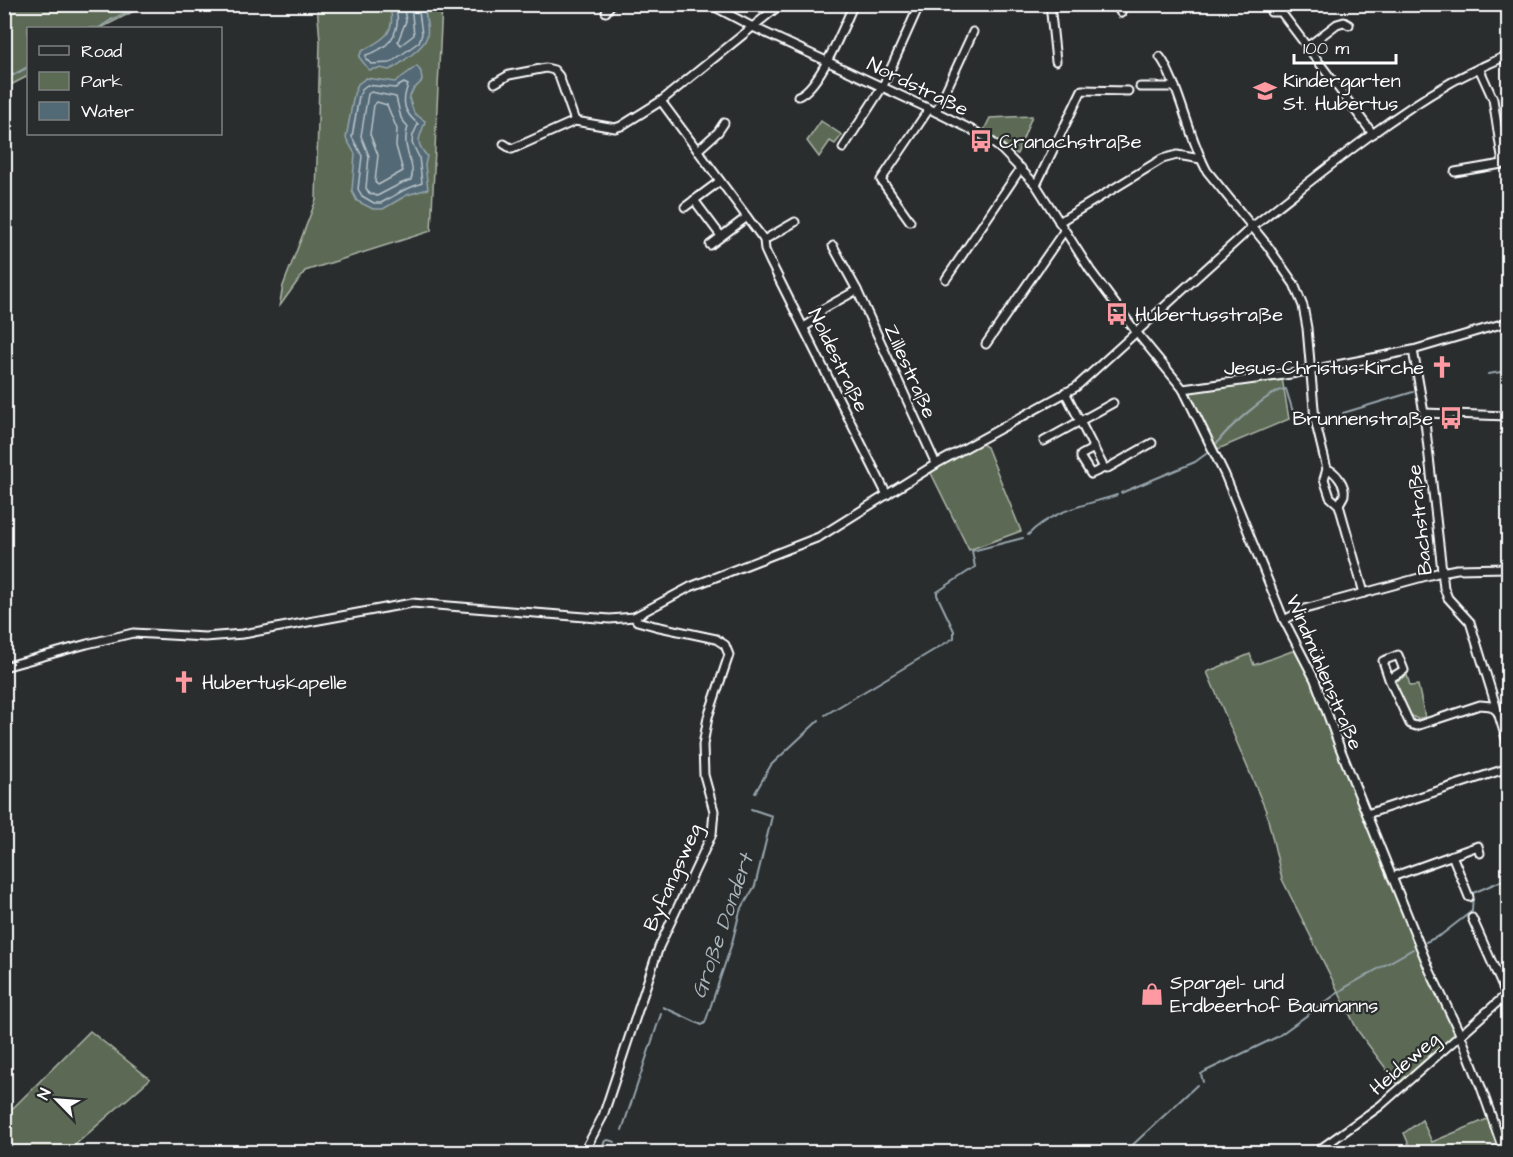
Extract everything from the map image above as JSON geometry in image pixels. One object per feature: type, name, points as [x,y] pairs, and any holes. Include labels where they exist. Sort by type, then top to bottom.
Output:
[{"type":"street","points":[[606,12],[611,4]]},
{"type":"street","name":"Nordstraße","points":[[709,4],[984,136],[1002,150],[1036,185],[1090,270],[1137,333]]},
{"type":"street","points":[[504,144],[512,149],[575,121],[615,128],[621,126],[661,101],[781,4]]},
{"type":"street","points":[[798,96],[806,93],[828,61],[854,4]]},
{"type":"street","points":[[843,148],[883,86],[917,10],[917,4]]},
{"type":"street","points":[[1050,4],[1056,62]]},
{"type":"street","points":[[1116,4],[1121,13]]},
{"type":"street","points":[[1271,12],[1281,12],[1373,134]]},
{"type":"street","points":[[1307,47],[1337,24],[1344,22],[1348,25]]},
{"type":"street","points":[[910,221],[881,180],[932,111],[973,32]]},
{"type":"street","points":[[4,667],[134,633],[206,637],[243,634],[412,603],[610,620],[634,617],[690,587],[819,537],[936,464],[1076,387],[1252,227],[1373,134],[1450,83],[1509,55]]},
{"type":"street","points":[[1160,57],[1175,87],[1207,171],[1267,245],[1294,284],[1305,319],[1315,420],[1327,468],[1324,479],[1330,497],[1339,505],[1364,593]]},
{"type":"street","points":[[495,83],[509,75],[546,68],[554,70],[559,76],[575,121]]},
{"type":"street","points":[[1455,172],[1506,163],[1493,99],[1479,68]]},
{"type":"street","points":[[1140,87],[1175,87]]},
{"type":"street","points":[[1036,185],[1082,90],[1128,91]]},
{"type":"street","name":"Noldestraße","points":[[661,101],[764,240],[770,261],[887,495]]},
{"type":"street","points":[[698,150],[718,132],[724,123]]},
{"type":"street","points":[[1059,222],[1162,159],[1177,155],[1201,159]]},
{"type":"street","points":[[946,279],[1021,168]]},
{"type":"street","points":[[685,207],[720,181]]},
{"type":"street","points":[[694,200],[721,236]]},
{"type":"street","points":[[710,245],[747,217]]},
{"type":"street","points":[[764,240],[795,222]]},
{"type":"street","points":[[987,344],[1064,231]]},
{"type":"street","name":"Zillestraße","points":[[833,246],[857,290],[936,464]]},
{"type":"street","points":[[804,327],[812,322],[823,309],[857,290]]},
{"type":"street","points":[[1183,389],[1291,374],[1413,350],[1509,322]]},
{"type":"street","name":"Windmühlenstraße","points":[[1137,333],[1183,389],[1225,475],[1284,620],[1315,680],[1430,971],[1461,1036],[1504,1152]]},
{"type":"street","name":"Bachstraße","points":[[1413,350],[1424,413],[1441,572],[1448,598],[1470,622],[1509,745]]},
{"type":"street","points":[[1065,392],[1103,468]]},
{"type":"street","points":[[1044,441],[1113,403]]},
{"type":"street","points":[[1424,413],[1509,416]]},
{"type":"street","points":[[1094,448],[1081,455],[1090,474],[1103,468],[1106,469],[1152,443]]},
{"type":"street","points":[[1327,468],[1335,473],[1344,489],[1339,505]]},
{"type":"street","points":[[1284,620],[1305,609],[1441,572],[1457,569],[1509,568]]},
{"type":"street","points":[[650,610],[655,626]]},
{"type":"street","name":"Byfangsweg","points":[[584,1152],[603,1116],[659,947],[710,841],[715,819],[704,775],[703,745],[708,717],[729,655],[728,649],[716,639],[655,626],[637,621],[634,617]]},
{"type":"street","points":[[1389,679],[1410,724],[1416,726],[1480,705],[1491,706],[1500,713]]},
{"type":"street","points":[[1480,705],[1492,689]]},
{"type":"street","points":[[1367,814],[1509,768]]},
{"type":"street","points":[[1392,877],[1478,846],[1480,853]]},
{"type":"street","points":[[1452,855],[1469,897]]},
{"type":"street","points":[[1472,918],[1508,994]]},
{"type":"street","name":"Heideweg","points":[[1316,1152],[1380,1106],[1508,994]]},
{"type":"green space","points":[[5,4],[146,4],[103,27],[27,27],[27,77],[5,88]]},
{"type":"green space","points":[[317,5],[442,5],[431,231],[305,271],[279,307],[283,286],[316,200],[320,41]]},
{"type":"green space","points":[[1032,116],[1017,154],[984,130],[990,118]]},
{"type":"green space","points":[[821,121],[842,135],[835,144],[830,141],[819,157],[807,141]]},
{"type":"green space","points":[[1282,378],[1289,419],[1218,449],[1188,391]]},
{"type":"green space","points":[[980,443],[987,447],[1021,531],[969,550],[930,471]]},
{"type":"green space","points":[[1295,650],[1315,680],[1457,1036],[1399,1086],[1358,1031],[1282,879],[1266,811],[1207,672],[1250,654],[1254,665]]},
{"type":"green space","points":[[1407,675],[1410,686],[1418,685],[1425,717],[1417,719],[1409,714],[1395,682]]},
{"type":"green space","points":[[90,1031],[150,1079],[67,1152],[5,1152],[5,1116]]},
{"type":"green space","points":[[1492,1117],[1502,1152],[1412,1152],[1404,1133],[1422,1120],[1432,1142]]},
{"type":"water","points":[[380,5],[424,5],[428,34],[418,50],[395,67],[389,70],[380,68],[369,70],[359,57],[362,51],[386,36],[391,25],[390,8]]},
{"type":"water","points":[[417,66],[421,72],[422,81],[409,98],[414,113],[425,121],[419,142],[427,156],[425,165],[428,189],[407,195],[383,209],[373,209],[357,201],[352,191],[355,154],[346,138],[354,94],[358,84],[366,78],[395,82]]},
{"type":"waterway","points":[[100,27],[144,4]]},
{"type":"waterway","points":[[4,80],[27,68]]},
{"type":"waterway","points":[[1488,374],[1508,371]]},
{"type":"waterway","points":[[1217,443],[1229,429],[1260,403],[1286,389],[1297,425],[1312,422]]},
{"type":"waterway","points":[[1343,413],[1413,392]]},
{"type":"waterway","points":[[1121,493],[1195,462],[1210,451]]},
{"type":"waterway","points":[[1028,535],[1058,514],[1117,495]]},
{"type":"waterway","name":"Große Dondert","points":[[825,715],[954,638],[954,631],[937,592],[975,567],[972,551],[1023,538]]},
{"type":"waterway","name":"Große Dondert","points":[[755,793],[771,765],[819,720]]},
{"type":"waterway","name":"Große Dondert","points":[[663,1007],[702,1025],[705,1023],[732,943],[740,911],[755,886],[772,816],[751,809]]},
{"type":"waterway","points":[[1426,942],[1441,935],[1472,911],[1473,893],[1508,878]]},
{"type":"waterway","points":[[1203,1082],[1201,1074],[1277,1037],[1346,987],[1413,949]]},
{"type":"waterway","name":"Große Dondert","points":[[622,1130],[661,1014]]},
{"type":"waterway","points":[[1125,1152],[1197,1085]]},
{"type":"waterway","name":"Große Dondert","points":[[599,1152],[605,1141],[615,1142]]},
{"type":"place","name":"Kindergarten St. Hubertus","points":[[1265,91]]},
{"type":"place","name":"Cranachstraße","points":[[981,141]]},
{"type":"place","name":"Hubertusstraße","points":[[1117,314]]},
{"type":"place","name":"Jesus-Christus-Kirche","points":[[1442,367]]},
{"type":"place","name":"Brunnenstraße","points":[[1451,418]]},
{"type":"place","name":"Hubertuskapelle","points":[[184,682]]},
{"type":"place","name":"Spargel- und Erdbeerhof Baumanns","points":[[1152,994]]}]
